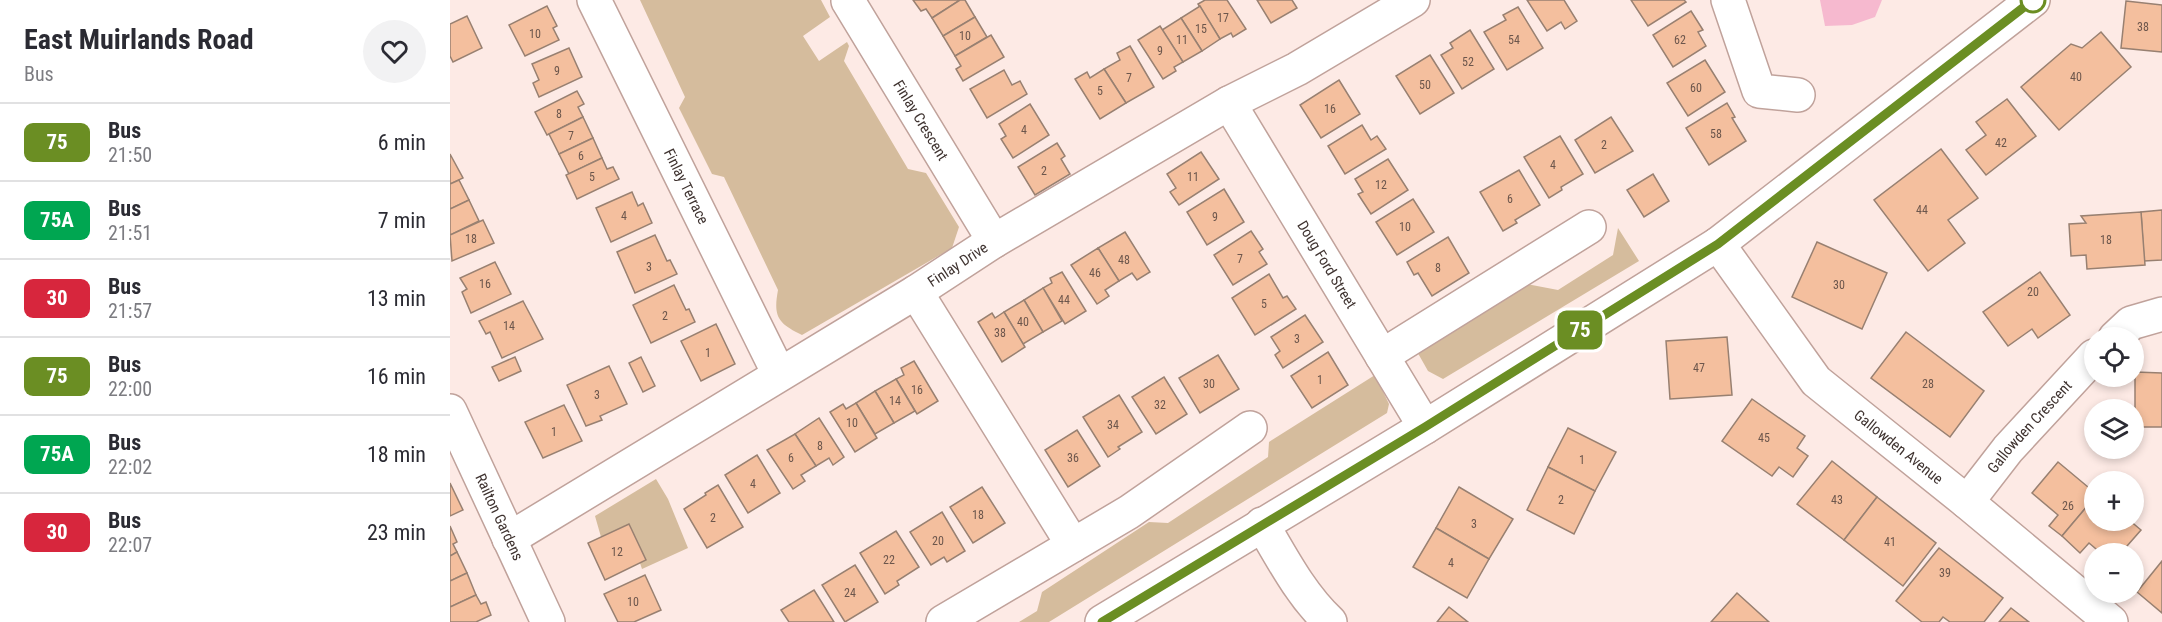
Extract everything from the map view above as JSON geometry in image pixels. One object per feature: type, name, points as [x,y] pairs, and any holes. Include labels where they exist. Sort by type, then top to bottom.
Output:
[{"type":"street","name":"Finlay Terrace","points":[[594,0],[779,374]]},
{"type":"street","name":"Finlay Crescent","points":[[850,0],[848,1],[994,242]]},
{"type":"street","name":"Finlay Drive","points":[[509,539],[916,292],[994,242],[1229,103],[1298,69],[1413,0]]},
{"type":"street","points":[[1728,0],[1759,91],[1798,95]]},
{"type":"street","points":[[1102,622],[1425,427],[1718,244],[2033,0]]},
{"type":"street","name":"Doug Ford Street","points":[[1229,103],[1425,427]]},
{"type":"street","points":[[1382,356],[1589,227]]},
{"type":"street","name":"Gallowden Avenue","points":[[1718,244],[1816,381],[1967,502],[2111,622]]},
{"type":"street","points":[[916,292],[1073,545]]},
{"type":"street","points":[[2127,327],[2131,323],[2162,314]]},
{"type":"street","name":"Gallowden Crescent","points":[[1967,502],[2008,449],[2084,367]]},
{"type":"street","name":"Railton Gardens","points":[[453,425],[548,622]]},
{"type":"street","points":[[943,622],[1129,512],[1250,428]]},
{"type":"street","points":[[1262,524],[1293,576],[1330,622]]},
{"type":"shaded area","points":[[640,0],[821,0],[830,17],[803,36],[819,61],[847,42],[849,46],[844,61],[908,169],[926,173],[959,227],[952,248],[802,335],[787,327],[777,313],[778,290],[724,177],[712,174],[679,108],[685,97]]},
{"type":"shaded area","points":[[1820,0],[1882,0],[1875,17],[1852,25],[1825,26]]},
{"type":"shaded area","points":[[1618,228],[1639,261],[1443,379],[1428,371],[1415,348],[1521,283],[1558,290],[1613,255]]},
{"type":"shaded area","points":[[1375,375],[1389,404],[1387,413],[1049,622],[1019,622],[1037,611],[1042,592],[1149,522],[1168,523],[1268,457],[1269,442]]},
{"type":"shaded area","points":[[656,479],[668,499],[688,548],[642,569],[640,563],[646,560],[629,524],[601,537],[595,516]]},
{"type":"building","points":[[913,0],[960,0],[932,18],[926,9],[921,11]]},
{"type":"building","points":[[960,0],[965,0],[975,17],[943,36],[932,18]]},
{"type":"building","points":[[1205,0],[1227,0],[1246,29],[1233,37],[1231,33],[1220,39],[1198,4]]},
{"type":"building","points":[[1257,0],[1292,0],[1297,8],[1271,23]]},
{"type":"building","points":[[1527,0],[1564,0],[1577,21],[1565,29],[1561,22],[1547,31]]},
{"type":"building","points":[[1631,0],[1684,0],[1686,2],[1648,26]]},
{"type":"building","points":[[2126,1],[2162,5],[2162,52],[2121,48]]},
{"type":"building","points":[[547,6],[557,26],[553,28],[559,40],[525,56],[509,25]]},
{"type":"building","points":[[1200,6],[1220,39],[1202,51],[1181,18]]},
{"type":"building","points":[[1518,7],[1543,48],[1507,70],[1484,32],[1506,20],[1503,15]]},
{"type":"building","points":[[1691,11],[1703,30],[1698,32],[1706,46],[1673,67],[1653,35]]},
{"type":"building","points":[[467,16],[482,48],[453,62],[450,56],[450,24]]},
{"type":"building","points":[[975,17],[987,37],[955,56],[943,36]]},
{"type":"building","points":[[1181,18],[1202,51],[1183,62],[1162,30]]},
{"type":"building","points":[[1160,26],[1183,62],[1174,67],[1176,71],[1163,79],[1138,40]]},
{"type":"building","points":[[1470,30],[1494,69],[1462,89],[1441,55],[1453,48],[1450,43]]},
{"type":"building","points":[[2101,32],[2131,67],[2059,130],[2021,87],[2071,44],[2082,48]]},
{"type":"building","points":[[991,35],[1004,57],[963,81],[956,69],[961,66],[955,56]]},
{"type":"building","points":[[1130,46],[1154,87],[1126,103],[1104,69],[1120,60],[1117,53]]},
{"type":"building","points":[[569,48],[582,77],[539,97],[533,83],[539,80],[532,64]]},
{"type":"building","points":[[1430,55],[1454,93],[1420,114],[1396,76]]},
{"type":"building","points":[[1705,60],[1725,92],[1688,116],[1667,83]]},
{"type":"building","points":[[1104,69],[1126,103],[1100,119],[1075,79],[1087,72],[1090,78]]},
{"type":"building","points":[[1004,70],[1012,85],[1020,81],[1027,94],[987,118],[970,89]]},
{"type":"building","points":[[1339,80],[1360,114],[1321,138],[1300,105]]},
{"type":"building","points":[[577,91],[584,104],[578,107],[583,117],[547,135],[535,112]]},
{"type":"building","points":[[2007,99],[2036,136],[1986,175],[1966,150],[1986,135],[1976,122]]},
{"type":"building","points":[[1727,103],[1735,117],[1732,118],[1746,141],[1709,165],[1686,128]]},
{"type":"building","points":[[1030,104],[1049,135],[1013,158],[1001,139],[1006,136],[999,124]]},
{"type":"building","points":[[583,117],[593,138],[559,154],[549,134]]},
{"type":"building","points":[[1611,117],[1633,151],[1595,173],[1575,140]]},
{"type":"building","points":[[1362,125],[1371,140],[1377,136],[1386,149],[1345,174],[1328,146]]},
{"type":"building","points":[[1560,136],[1583,174],[1561,187],[1562,190],[1549,198],[1524,157]]},
{"type":"building","points":[[593,138],[602,158],[569,174],[559,154]]},
{"type":"building","points":[[1057,143],[1065,156],[1061,159],[1070,174],[1035,195],[1018,167]]},
{"type":"building","points":[[1941,149],[1978,198],[1948,220],[1965,243],[1928,271],[1874,200]]},
{"type":"building","points":[[1201,152],[1219,179],[1179,205],[1170,192],[1176,188],[1167,174]]},
{"type":"building","points":[[450,154],[463,178],[450,184]]},
{"type":"building","points":[[602,158],[607,169],[613,167],[619,179],[577,199],[566,175]]},
{"type":"building","points":[[1388,159],[1408,190],[1371,214],[1358,194],[1363,192],[1355,179]]},
{"type":"building","points":[[1519,170],[1540,205],[1515,220],[1517,223],[1503,231],[1480,192]]},
{"type":"building","points":[[1653,174],[1669,201],[1644,217],[1627,190]]},
{"type":"building","points":[[459,180],[469,200],[450,209],[450,184]]},
{"type":"building","points":[[1224,189],[1244,222],[1207,245],[1187,212]]},
{"type":"building","points":[[632,192],[638,206],[643,203],[652,223],[611,242],[596,208]]},
{"type":"building","points":[[1413,199],[1434,232],[1397,255],[1376,222]]},
{"type":"building","points":[[469,200],[479,221],[450,235],[450,209]]},
{"type":"building","points":[[2162,210],[2162,260],[2144,261],[2141,212]]},
{"type":"building","points":[[2141,212],[2145,265],[2087,269],[2086,255],[2071,256],[2069,224],[2086,223],[2081,216]]},
{"type":"building","points":[[483,220],[494,243],[452,261],[450,235]]},
{"type":"building","points":[[1251,231],[1263,249],[1259,252],[1267,264],[1233,285],[1214,255]]},
{"type":"building","points":[[1125,232],[1150,272],[1137,280],[1132,273],[1119,281],[1098,248]]},
{"type":"building","points":[[655,235],[667,261],[670,260],[677,274],[635,293],[617,252]]},
{"type":"building","points":[[1448,237],[1469,273],[1432,296],[1418,273],[1414,275],[1407,262]]},
{"type":"building","points":[[1817,242],[1887,273],[1862,329],[1792,297]]},
{"type":"building","points":[[1098,248],[1119,281],[1105,290],[1109,296],[1097,304],[1071,265]]},
{"type":"building","points":[[495,262],[511,294],[471,313],[462,292],[467,289],[460,278]]},
{"type":"building","points":[[1062,272],[1086,311],[1065,324],[1043,288],[1052,283],[1050,278]]},
{"type":"building","points":[[2040,272],[2070,315],[2038,338],[2032,329],[2008,346],[1983,312]]},
{"type":"building","points":[[1269,274],[1283,298],[1287,296],[1296,309],[1255,335],[1232,298]]},
{"type":"building","points":[[674,285],[686,310],[689,309],[695,322],[651,343],[633,305]]},
{"type":"building","points":[[1043,288],[1062,321],[1043,332],[1024,300]]},
{"type":"building","points":[[1024,300],[1043,332],[1023,344],[1004,312]]},
{"type":"building","points":[[523,301],[543,339],[502,358],[490,332],[486,334],[479,321]]},
{"type":"building","points":[[1004,312],[1025,347],[1002,362],[978,322],[992,313],[995,318]]},
{"type":"building","points":[[1305,315],[1323,342],[1283,368],[1275,355],[1280,351],[1271,337]]},
{"type":"building","points":[[716,324],[735,364],[701,381],[681,341]]},
{"type":"building","points":[[1906,332],[1984,391],[1950,437],[1871,378]]},
{"type":"building","points":[[1727,337],[1732,395],[1670,399],[1666,341]]},
{"type":"building","points":[[1328,352],[1348,385],[1312,408],[1291,376]]},
{"type":"building","points":[[1218,355],[1239,389],[1200,413],[1179,378]]},
{"type":"building","points":[[515,357],[521,371],[499,381],[492,367]]},
{"type":"building","points":[[641,357],[655,386],[643,392],[629,363]]},
{"type":"building","points":[[914,361],[938,401],[917,414],[896,379],[904,375],[901,368]]},
{"type":"building","points":[[609,366],[627,404],[600,416],[602,420],[586,426],[567,385]]},
{"type":"building","points":[[2144,372],[2162,373],[2162,427],[2144,427],[2144,399],[2135,399],[2135,387],[2144,387]]},
{"type":"building","points":[[1164,377],[1187,414],[1156,434],[1132,397]]},
{"type":"building","points":[[896,379],[915,411],[894,423],[875,391]]},
{"type":"building","points":[[875,391],[894,423],[875,434],[856,403]]},
{"type":"building","points":[[1119,395],[1142,432],[1118,447],[1120,449],[1108,457],[1083,417]]},
{"type":"building","points":[[1752,399],[1805,436],[1797,448],[1808,456],[1793,477],[1779,467],[1772,476],[1722,441]]},
{"type":"building","points":[[856,403],[877,438],[855,452],[830,412],[843,404],[846,409]]},
{"type":"building","points":[[564,405],[582,441],[543,458],[525,422]]},
{"type":"building","points":[[819,418],[844,457],[833,465],[829,458],[816,466],[795,434]]},
{"type":"building","points":[[1568,428],[1616,452],[1595,491],[1548,467]]},
{"type":"building","points":[[1077,430],[1100,466],[1068,487],[1045,450]]},
{"type":"building","points":[[795,434],[816,466],[801,475],[805,481],[793,489],[767,450]]},
{"type":"building","points":[[757,455],[780,493],[748,513],[725,475]]},
{"type":"building","points":[[1832,461],[1877,497],[1844,540],[1797,504]]},
{"type":"building","points":[[2058,462],[2084,484],[2084,510],[2062,536],[2049,526],[2058,515],[2032,493]]},
{"type":"building","points":[[1548,467],[1595,491],[1574,534],[1527,510]]},
{"type":"building","points":[[450,483],[463,510],[450,516]]},
{"type":"building","points":[[718,485],[743,527],[707,548],[684,509]]},
{"type":"building","points":[[982,487],[1005,523],[973,543],[950,507]]},
{"type":"building","points":[[1459,487],[1513,519],[1489,559],[1436,528]]},
{"type":"building","points":[[1877,497],[1936,543],[1903,586],[1844,540]]},
{"type":"building","points":[[2084,510],[2084,531],[2140,531],[2130,543],[2084,543],[2084,549],[2080,553],[2062,536]]},
{"type":"building","points":[[942,512],[965,551],[947,562],[944,557],[931,565],[910,532]]},
{"type":"building","points":[[629,524],[646,560],[605,580],[588,543]]},
{"type":"building","points":[[450,526],[457,542],[453,544],[457,552],[450,556]]},
{"type":"building","points":[[1436,528],[1489,559],[1467,598],[1413,567]]},
{"type":"building","points":[[896,531],[919,567],[897,581],[899,585],[885,594],[860,553]]},
{"type":"building","points":[[1939,548],[2003,598],[1984,622],[1950,622],[1943,617],[1939,622],[1922,622],[1896,601]]},
{"type":"building","points":[[457,552],[467,573],[450,581],[450,556]]},
{"type":"building","points":[[2162,561],[2162,613],[2144,598],[2144,583]]},
{"type":"building","points":[[855,565],[878,602],[845,622],[822,585]]},
{"type":"building","points":[[467,573],[476,595],[450,607],[450,581]]},
{"type":"building","points":[[645,575],[661,610],[634,622],[618,622],[604,594]]},
{"type":"building","points":[[814,590],[834,622],[789,622],[781,610]]},
{"type":"building","points":[[1737,593],[1769,622],[1711,622]]},
{"type":"building","points":[[476,595],[481,604],[486,602],[491,615],[476,622],[450,622],[450,607]]},
{"type":"building","points":[[1449,607],[1468,622],[1437,622]]},
{"type":"building","points":[[2011,608],[2029,622],[1999,622]]},
{"type":"bus line","name":"75","points":[[1102,622],[1425,427],[1718,244],[2033,0]]}]
